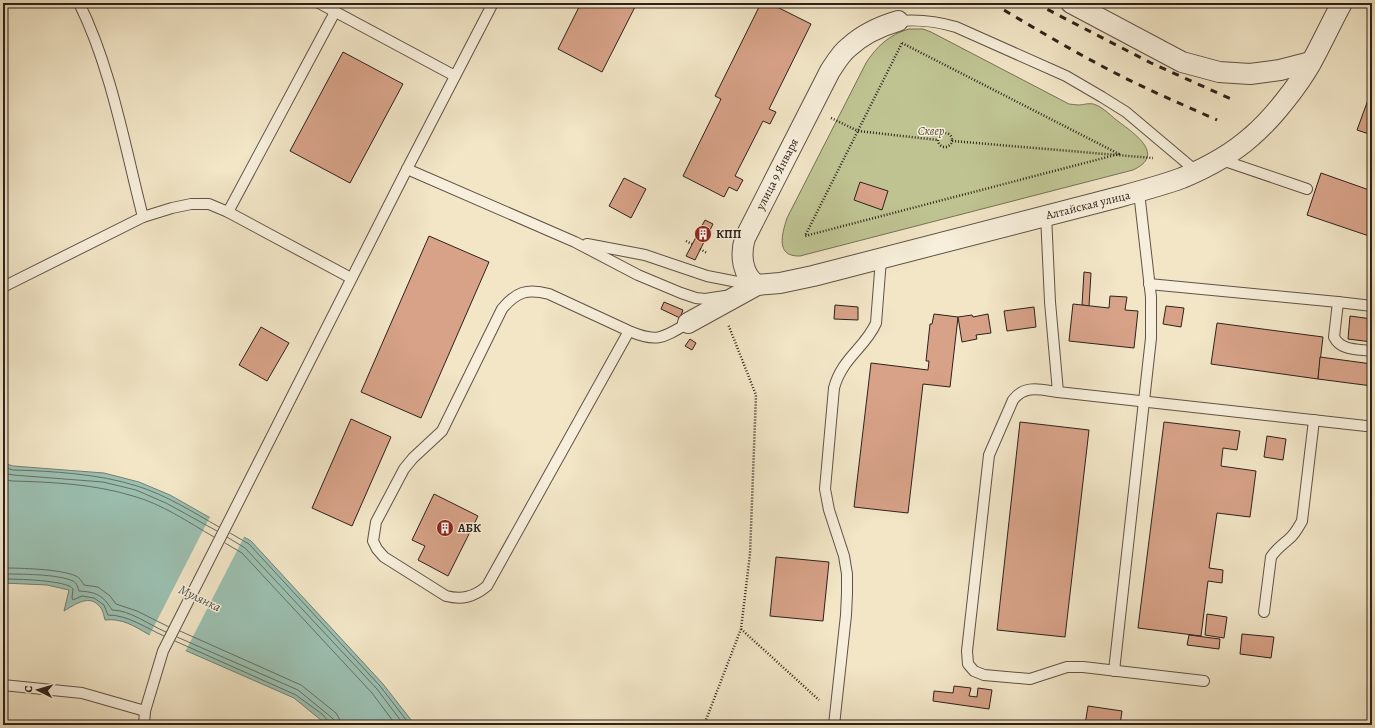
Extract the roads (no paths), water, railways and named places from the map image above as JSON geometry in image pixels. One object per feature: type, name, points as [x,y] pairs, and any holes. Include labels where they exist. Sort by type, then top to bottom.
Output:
[{"type":"street","points":[[1071,3],[1182,62],[1219,72],[1250,74],[1280,70],[1311,62]]},
{"type":"street","name":"Алтайская улица","points":[[757,285],[780,283],[881,259],[1139,192],[1178,179],[1196,171],[1235,149],[1253,136],[1284,102],[1311,62],[1342,3]]},
{"type":"street","name":"улица 9 Января","points":[[757,285],[752,281],[746,272],[742,259],[742,245],[748,230],[830,71],[850,46],[874,30],[898,21]]},
{"type":"street","points":[[688,323],[757,285]]},
{"type":"lane","points":[[79,3],[99,50],[109,82],[143,217]]},
{"type":"lane","points":[[319,3],[455,76]]},
{"type":"lane","points":[[144,725],[145,711],[163,650],[351,278],[493,3]]},
{"type":"lane","points":[[228,212],[336,12]]},
{"type":"lane","points":[[898,21],[918,19],[956,26],[1066,76],[1126,112],[1196,171]]},
{"type":"lane","points":[[1220,158],[1307,189]]},
{"type":"lane","points":[[407,169],[575,242],[638,275],[696,298],[715,298],[757,285]]},
{"type":"lane","points":[[1114,671],[1151,338],[1151,298],[1139,192]]},
{"type":"lane","points":[[3,287],[143,217],[191,204],[209,204],[228,212],[351,278]]},
{"type":"lane","points":[[1046,215],[1050,302],[1058,392]]},
{"type":"lane","points":[[575,242],[646,255],[707,276],[757,285]]},
{"type":"lane","points":[[834,725],[846,615],[847,574],[844,556],[824,489],[826,463],[834,388],[837,377],[842,368],[872,332],[876,323],[881,259]]},
{"type":"lane","points":[[1149,284],[1372,306]]},
{"type":"lane","points":[[629,332],[487,586],[479,594],[465,598],[446,596],[384,557],[377,549],[373,541],[376,522],[404,469],[413,458],[442,431],[502,309],[509,300],[529,290],[538,291],[549,294],[629,332],[653,339],[661,338],[670,334],[688,323]]},
{"type":"lane","points":[[1338,302],[1334,337],[1336,342],[1341,346],[1348,348],[1372,351]]},
{"type":"lane","points":[[1204,681],[1083,667],[1067,667],[1030,679],[984,675],[974,671],[968,664],[967,651],[989,455],[1013,400],[1018,393],[1034,389],[1366,426]]},
{"type":"lane","points":[[1264,612],[1271,557],[1276,550],[1290,539],[1302,520],[1314,420]]},
{"type":"lane","points":[[3,684],[82,693],[145,711]]},
{"type":"water","name":"Мулянка","points":[[3,463],[13,466],[104,473],[139,482],[170,495],[251,541],[383,684],[415,725],[327,725],[294,698],[148,634],[128,623],[117,620],[105,620],[101,608],[92,601],[83,601],[64,611],[69,590],[47,585],[3,583]]},
{"type":"railway","points":[[992,3],[1058,42],[1108,69],[1217,120]]},
{"type":"railway","points":[[1035,3],[1151,63],[1231,99]]},
{"type":"place","name":"КПП","points":[[703,234]]},
{"type":"place","name":"АБК","points":[[445,528]]},
{"type":"park label","name":"Сквер","points":[[931,131]]}]
